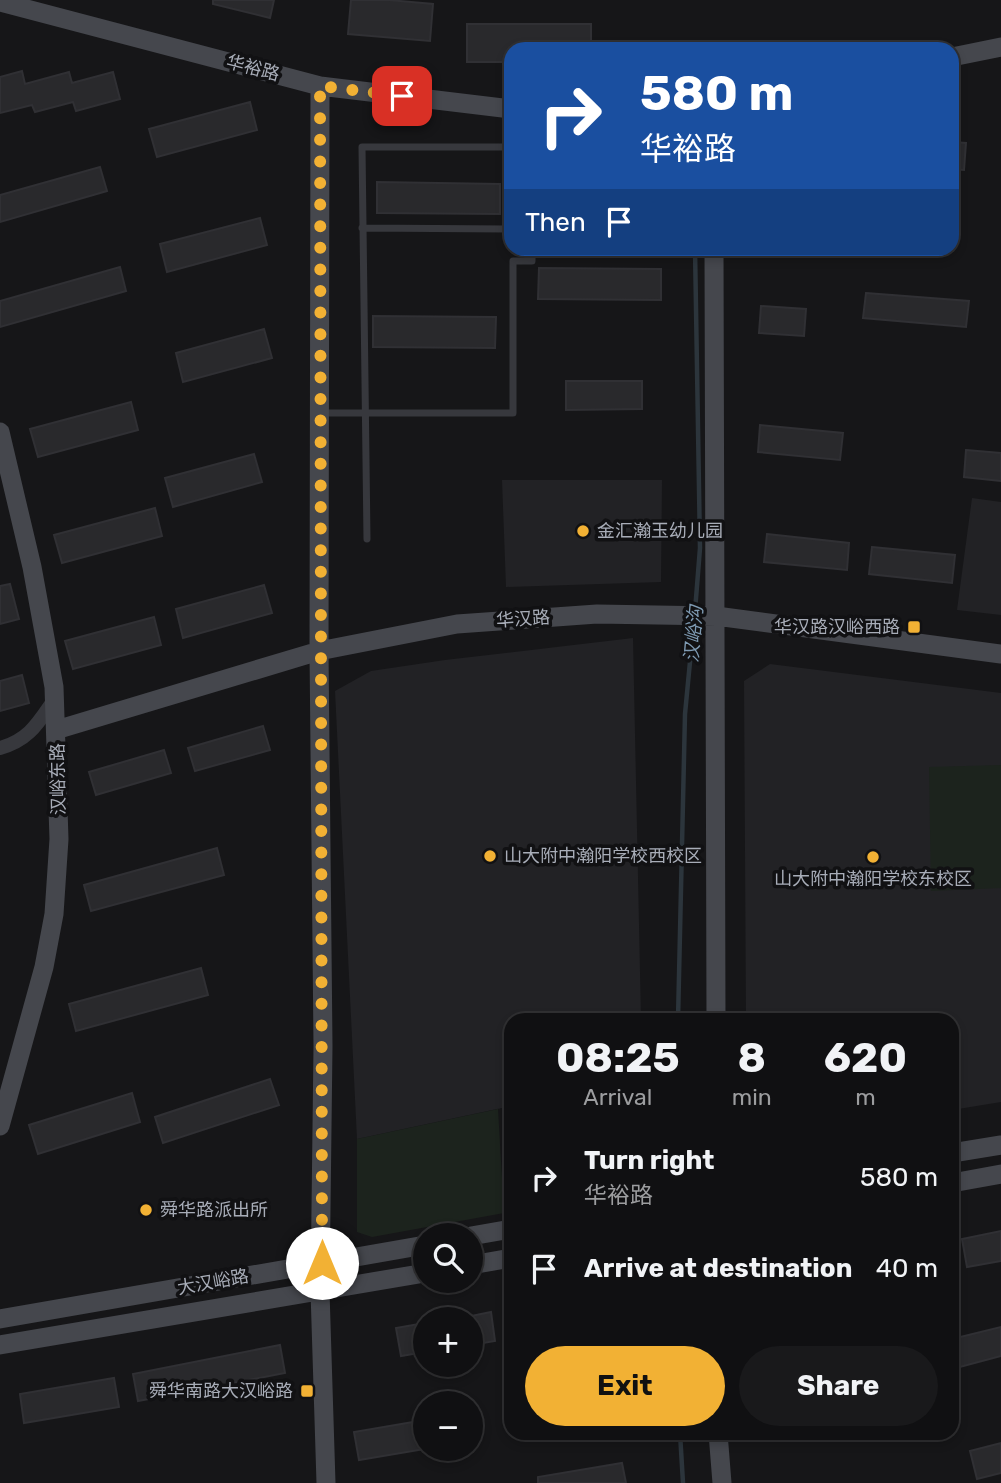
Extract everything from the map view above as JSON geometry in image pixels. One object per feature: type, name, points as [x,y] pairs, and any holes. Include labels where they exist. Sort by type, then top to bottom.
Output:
[{"type":"street","name":"华裕路","points":[[0,2],[320,86],[504,108]]},
{"type":"street","points":[[959,56],[1001,47]]},
{"type":"street","points":[[320,86],[319,651],[323,1046],[320,1291],[326,1483]]},
{"type":"street","points":[[715,256],[701,615],[716,1013]]},
{"type":"street","name":"汉峪东路","points":[[0,432],[32,567],[54,700],[59,839],[54,915],[44,967],[0,1126]]},
{"type":"street","name":"华汉路","points":[[57,730],[319,651],[457,624],[597,614],[701,615],[1001,654]]},
{"type":"street","points":[[0,748],[15,744],[33,730],[54,700]]},
{"type":"street","points":[[959,1152],[1001,1145]]},
{"type":"street","points":[[959,1182],[1001,1174]]},
{"type":"street","points":[[483,1234],[504,1230]]},
{"type":"street","name":"大汉峪路","points":[[0,1319],[413,1247]]},
{"type":"street","points":[[483,1263],[504,1259]]},
{"type":"street","name":"大汉峪路","points":[[0,1345],[413,1275]]},
{"type":"street","points":[[719,1440],[722,1483]]},
{"type":"lane","points":[[367,539],[362,147],[504,147]]},
{"type":"lane","points":[[362,228],[504,229]]},
{"type":"lane","points":[[320,413],[513,413],[513,261],[532,261],[532,256]]},
{"type":"shaded area","name":"金汇瀚玉幼儿园","points":[[502,480],[662,480],[661,582],[506,587]]},
{"type":"shaded area","points":[[972,498],[1001,502],[1001,615],[957,610]]},
{"type":"shaded area","name":"山大附中瀚阳学校西校区","points":[[633,638],[641,1013],[504,1013],[504,1108],[357,1139],[335,691],[371,671]]},
{"type":"shaded area","name":"山大附中瀚阳学校东校区","points":[[770,664],[1001,693],[1001,1102],[959,1109],[959,1013],[746,1013],[744,681]]},
{"type":"shaded area","points":[[1001,765],[1001,888],[931,891],[929,767]]},
{"type":"shaded area","points":[[498,1109],[504,1213],[449,1223],[413,1223],[413,1230],[372,1237],[357,1232],[357,1139]]},
{"type":"building","points":[[213,0],[274,0],[270,18],[213,4]]},
{"type":"building","points":[[351,0],[433,4],[430,41],[348,34]]},
{"type":"building","points":[[467,24],[591,24],[591,42],[504,42],[504,62],[467,62]]},
{"type":"building","points":[[22,71],[25,84],[69,72],[72,83],[113,72],[120,99],[76,111],[73,102],[35,112],[32,105],[0,113],[0,77]]},
{"type":"building","points":[[250,102],[257,130],[157,157],[149,129]]},
{"type":"building","points":[[959,142],[966,143],[964,170],[959,170]]},
{"type":"building","points":[[100,167],[107,191],[0,222],[0,195]]},
{"type":"building","points":[[377,182],[500,184],[500,214],[377,213]]},
{"type":"building","points":[[260,218],[267,245],[167,272],[160,244]]},
{"type":"building","points":[[120,267],[126,291],[0,327],[0,301]]},
{"type":"building","points":[[539,268],[661,269],[661,300],[538,299]]},
{"type":"building","points":[[866,293],[969,301],[966,327],[863,318]]},
{"type":"building","points":[[761,306],[806,309],[804,336],[759,333]]},
{"type":"building","points":[[373,316],[496,317],[495,348],[373,347]]},
{"type":"building","points":[[264,329],[272,358],[183,382],[176,353]]},
{"type":"building","points":[[566,381],[642,381],[642,409],[566,410]]},
{"type":"building","points":[[131,402],[138,430],[38,457],[30,429]]},
{"type":"building","points":[[760,425],[843,433],[840,460],[758,452]]},
{"type":"building","points":[[966,450],[1001,453],[1001,481],[964,477]]},
{"type":"building","points":[[254,454],[262,482],[173,507],[165,478]]},
{"type":"building","points":[[155,508],[162,536],[62,563],[54,535]]},
{"type":"building","points":[[767,534],[849,543],[847,570],[764,562]]},
{"type":"building","points":[[872,547],[955,555],[952,583],[869,574]]},
{"type":"building","points":[[10,584],[19,619],[0,624],[0,586]]},
{"type":"building","points":[[264,585],[272,613],[183,638],[176,609]]},
{"type":"building","points":[[154,617],[161,645],[73,669],[65,641]]},
{"type":"building","points":[[22,675],[29,703],[0,711],[0,681]]},
{"type":"building","points":[[263,726],[270,750],[195,771],[188,748]]},
{"type":"building","points":[[164,750],[171,773],[96,795],[89,772]]},
{"type":"building","points":[[217,848],[224,875],[91,911],[84,885]]},
{"type":"building","points":[[201,968],[208,995],[76,1031],[69,1004]]},
{"type":"building","points":[[270,1079],[279,1105],[163,1143],[155,1117]]},
{"type":"building","points":[[132,1093],[140,1122],[38,1154],[29,1125]]},
{"type":"building","points":[[1001,1231],[1001,1261],[967,1267],[962,1239]]},
{"type":"building","points":[[491,1312],[495,1341],[483,1343],[483,1314]]},
{"type":"building","points":[[413,1325],[413,1354],[401,1356],[396,1328]]},
{"type":"building","points":[[1001,1327],[1001,1356],[959,1367],[959,1337]]},
{"type":"building","points":[[280,1345],[285,1373],[138,1401],[133,1374]]},
{"type":"building","points":[[114,1378],[119,1407],[24,1423],[20,1394]]},
{"type":"building","points":[[413,1422],[413,1451],[359,1460],[354,1432]]},
{"type":"building","points":[[1001,1443],[1001,1473],[977,1479],[970,1451]]},
{"type":"building","points":[[622,1463],[626,1483],[538,1483],[538,1477]]},
{"type":"waterway","name":"汉峪沟","points":[[695,256],[700,548],[695,611]]},
{"type":"waterway","name":"汉峪沟","points":[[678,1013],[685,714],[694,620]]},
{"type":"waterway","name":"汉峪沟","points":[[680,1440],[683,1483]]},
{"type":"place","name":"金汇瀚玉幼儿园","points":[[583,531]]},
{"type":"place","name":"华汉路汉峪西路","points":[[914,627]]},
{"type":"place","name":"山大附中瀚阳学校西校区","points":[[490,856]]},
{"type":"place","name":"山大附中瀚阳学校东校区","points":[[873,857]]},
{"type":"place","name":"舜华路派出所","points":[[146,1210]]},
{"type":"place","name":"舜华南路大汉峪路","points":[[307,1391]]},
{"type":"route","points":[[322,1263],[320,86],[402,96]]}]
